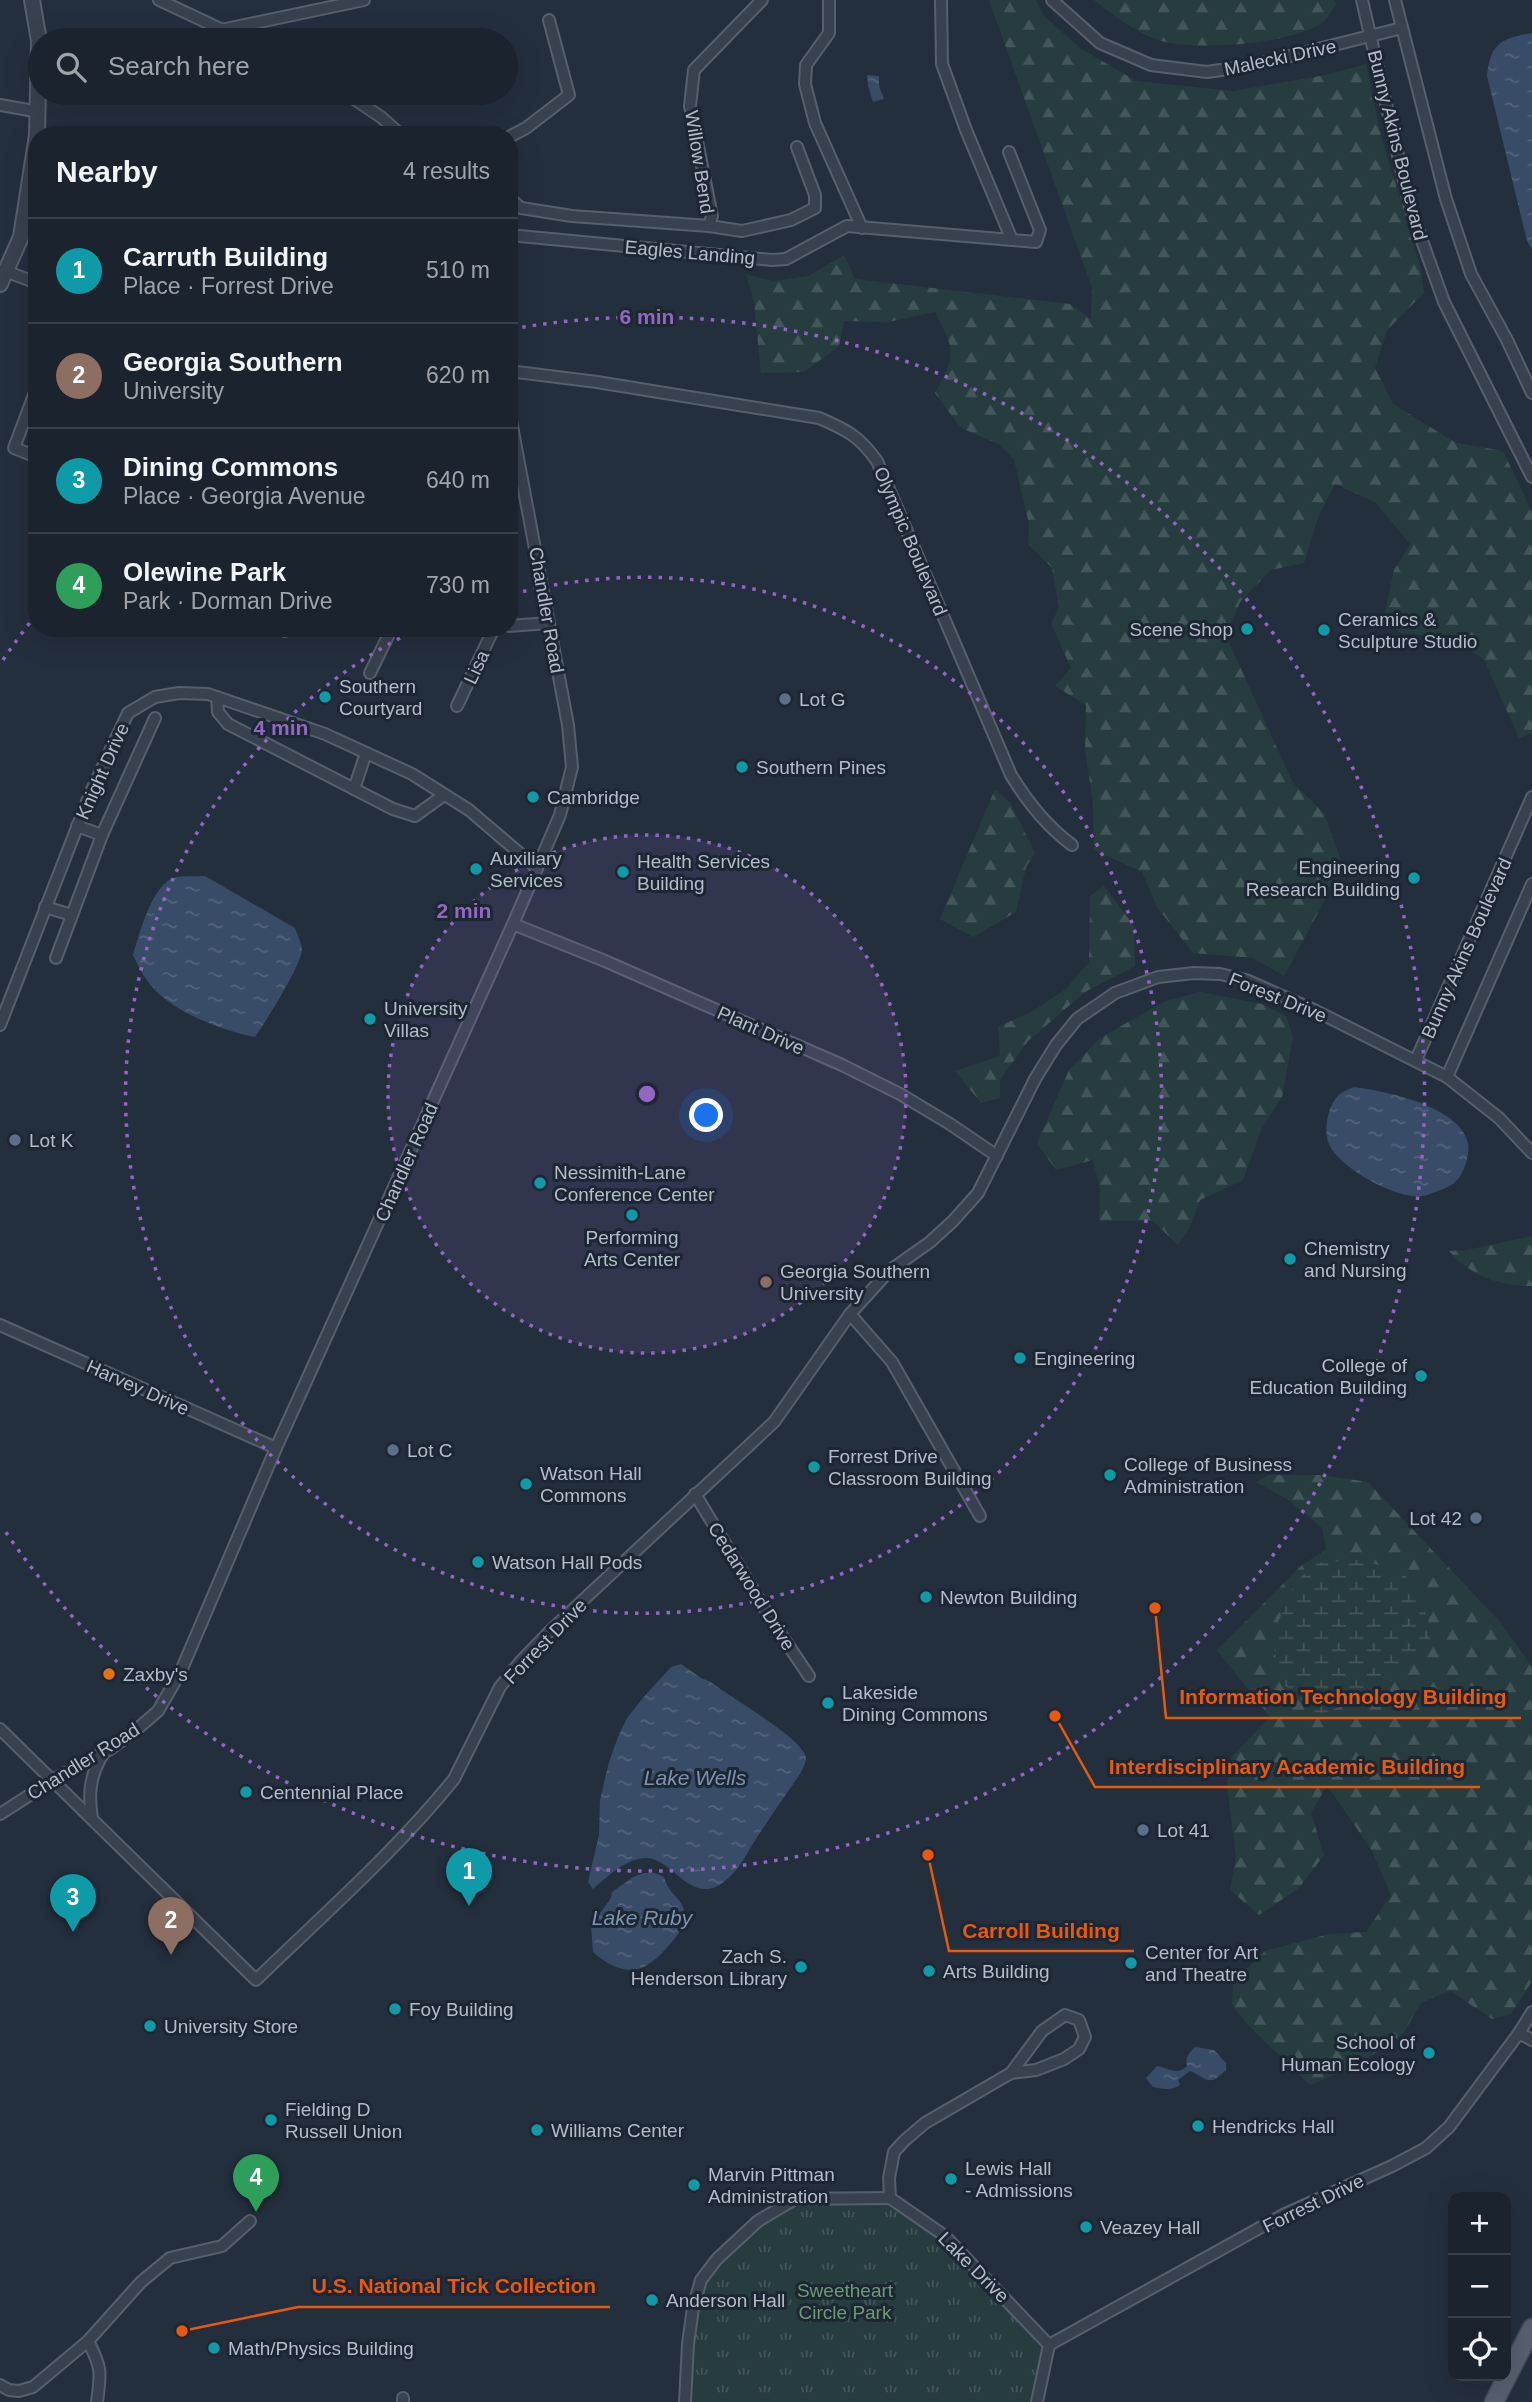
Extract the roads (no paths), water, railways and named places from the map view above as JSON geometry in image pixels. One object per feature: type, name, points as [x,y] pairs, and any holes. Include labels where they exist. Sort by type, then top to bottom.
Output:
[{"type":"main road","points":[[1494,2402],[1532,2328]]},
{"type":"street","points":[[33,0],[37,28]]},
{"type":"street","points":[[159,0],[216,28]]},
{"type":"street","points":[[230,28],[364,0]]},
{"type":"street","name":"Willow Bend","points":[[709,226],[712,216],[690,106],[694,70],[762,0]]},
{"type":"street","points":[[829,0],[829,33],[806,65],[805,84],[815,123],[862,228]]},
{"type":"street","points":[[941,0],[942,64],[1012,240]]},
{"type":"street","name":"Malecki Drive","points":[[1052,0],[1100,43],[1151,65],[1207,72],[1263,63],[1402,28]]},
{"type":"street","name":"Bunny Akins Boulevard","points":[[1362,0],[1410,207],[1444,302],[1532,477]]},
{"type":"street","name":"Bunny Akins Boulevard","points":[[1395,0],[1446,199],[1471,274],[1532,393]]},
{"type":"street","points":[[518,132],[569,96],[549,20]]},
{"type":"street","points":[[0,104],[39,112]]},
{"type":"street","points":[[38,126],[39,105]]},
{"type":"street","points":[[364,105],[392,126]]},
{"type":"street","name":"Willow Bend","points":[[518,206],[572,216],[742,231],[791,220],[815,208],[815,195],[796,147]]},
{"type":"street","name":"Eagles Landing","points":[[518,236],[772,260],[786,259],[847,226],[1036,242],[1040,230],[1009,152]]},
{"type":"street","points":[[28,192],[21,237],[2,278],[28,282]]},
{"type":"street","name":"Olympic Boulevard","points":[[518,372],[597,382],[819,418],[848,430],[863,442],[877,461],[1011,775],[1028,803],[1056,833],[1072,845]]},
{"type":"street","points":[[28,410],[13,448],[28,454]]},
{"type":"street","name":"Chandler Road","points":[[0,1814],[136,1730],[158,1711],[177,1678],[276,1448],[513,925],[560,815],[572,767],[568,725],[518,458]]},
{"type":"street","points":[[518,625],[549,623]]},
{"type":"street","points":[[370,673],[388,637]]},
{"type":"street","name":"Lisa","points":[[457,706],[490,637]]},
{"type":"street","name":"Knight Drive","points":[[0,1025],[77,826],[128,713],[155,697],[179,693],[208,694],[325,734],[412,774],[469,810],[537,868]]},
{"type":"street","points":[[217,697],[218,712],[228,724],[393,809],[415,816],[444,795]]},
{"type":"street","points":[[56,958],[102,835],[155,718]]},
{"type":"street","points":[[354,789],[366,753]]},
{"type":"street","name":"Bunny Akins Boulevard","points":[[1416,1060],[1532,797]]},
{"type":"street","points":[[77,826],[102,835]]},
{"type":"street","name":"Bunny Akins Boulevard","points":[[1447,1077],[1532,884]]},
{"type":"street","points":[[45,907],[72,915]]},
{"type":"street","name":"Plant Drive","points":[[513,925],[605,961],[842,1065],[900,1094],[997,1156]]},
{"type":"street","name":"Forest Drive","points":[[850,1314],[889,1271],[930,1242],[978,1193],[1034,1079],[1077,1019],[1115,993],[1158,977],[1194,973],[1220,974],[1246,980],[1314,1010],[1447,1077],[1499,1118],[1532,1153]]},
{"type":"street","points":[[850,1314],[892,1362],[980,1516]]},
{"type":"street","name":"Forrest Drive","points":[[92,1818],[256,1980],[420,1820],[454,1779],[500,1687],[520,1662],[695,1494],[774,1423],[850,1314]]},
{"type":"street","name":"Harvey Drive","points":[[0,1325],[276,1448]]},
{"type":"street","name":"Cedarwood Drive","points":[[695,1494],[772,1621],[809,1676]]},
{"type":"street","points":[[0,1729],[92,1818]]},
{"type":"street","points":[[92,1818],[89,1801],[91,1777],[104,1752]]},
{"type":"street","name":"Forrest Drive","points":[[1049,2345],[1283,2215],[1426,2148],[1449,2127],[1532,2012]]},
{"type":"street","points":[[685,2402],[693,2308],[701,2280],[717,2259],[758,2221],[795,2199],[890,2198],[889,2178],[894,2152],[904,2141],[925,2123],[1011,2073],[1036,2070],[1064,2059],[1079,2049],[1085,2037],[1079,2020],[1065,2015],[1042,2031],[1011,2073]]},
{"type":"street","points":[[1519,2033],[1532,2040]]},
{"type":"street","name":"Lake Drive","points":[[890,2198],[945,2236],[1049,2345]]},
{"type":"street","points":[[0,2385],[19,2391],[33,2387],[88,2341],[141,2282],[170,2258],[222,2246],[250,2221]]},
{"type":"street","points":[[88,2341],[101,2373],[97,2402]]},
{"type":"street","points":[[1037,2402],[1049,2345]]},
{"type":"water","points":[[1532,33],[1532,249],[1527,241],[1487,76],[1491,56],[1499,44],[1512,37]]},
{"type":"water","points":[[867,75],[879,76],[879,86],[884,99],[873,102]]},
{"type":"water","points":[[205,876],[295,928],[301,944],[296,967],[255,1037],[210,1024],[180,1009],[155,990],[133,955],[147,913],[164,884],[175,878]]},
{"type":"water","points":[[1354,1087],[1387,1093],[1428,1106],[1460,1128],[1468,1142],[1467,1159],[1458,1179],[1442,1189],[1416,1196],[1387,1189],[1357,1173],[1345,1163],[1329,1144],[1327,1124],[1336,1098]]},
{"type":"water","name":"Lake Wells","points":[[681,1664],[781,1730],[803,1751],[805,1764],[741,1863],[725,1881],[713,1888],[702,1889],[682,1879],[664,1864],[644,1858],[623,1866],[593,1889],[588,1882],[599,1835],[600,1800],[618,1737],[627,1718],[642,1699],[671,1667]]},
{"type":"water","name":"Lake Ruby","points":[[655,1873],[664,1877],[681,1903],[686,1924],[655,1959],[634,1970],[622,1969],[593,1952],[591,1926],[611,1898],[612,1892],[633,1877]]},
{"type":"water","points":[[1195,2047],[1214,2050],[1226,2063],[1226,2070],[1211,2080],[1190,2071],[1178,2080],[1180,2085],[1176,2087],[1153,2087],[1146,2078],[1157,2066],[1176,2071],[1184,2069],[1188,2055]]},
{"type":"place","name":"Scene Shop","points":[[1247,629]]},
{"type":"place","name":"Ceramics & Sculpture Studio","points":[[1324,630]]},
{"type":"place","name":"Southern Courtyard","points":[[325,697]]},
{"type":"place","name":"Lot G","points":[[785,699]]},
{"type":"place","name":"Southern Pines","points":[[742,767]]},
{"type":"place","name":"Cambridge","points":[[533,797]]},
{"type":"place","name":"Auxiliary Services","points":[[476,869]]},
{"type":"place","name":"Health Services Building","points":[[623,872]]},
{"type":"place","name":"Engineering Research Building","points":[[1414,878]]},
{"type":"place","name":"University Villas","points":[[370,1019]]},
{"type":"place","name":"Lot K","points":[[15,1140]]},
{"type":"place","name":"Nessimith-Lane Conference Center","points":[[540,1183]]},
{"type":"place","name":"Performing Arts Center","points":[[632,1215]]},
{"type":"place","name":"Chemistry and Nursing","points":[[1290,1259]]},
{"type":"place","name":"Georgia Southern University","points":[[766,1282]]},
{"type":"place","name":"Engineering","points":[[1020,1358]]},
{"type":"place","name":"College of Education Building","points":[[1421,1376]]},
{"type":"place","name":"Lot C","points":[[393,1450]]},
{"type":"place","name":"Forrest Drive Classroom Building","points":[[814,1467]]},
{"type":"place","name":"College of Business Administration","points":[[1110,1475]]},
{"type":"place","name":"Watson Hall Commons","points":[[526,1484]]},
{"type":"place","name":"Lot 42","points":[[1476,1518]]},
{"type":"place","name":"Watson Hall Pods","points":[[478,1562]]},
{"type":"place","name":"Newton Building","points":[[926,1597]]},
{"type":"place","name":"Information Technology Building","points":[[1155,1608]]},
{"type":"place","name":"Zaxby's","points":[[109,1674]]},
{"type":"place","name":"Lakeside Dining Commons","points":[[828,1703]]},
{"type":"place","name":"Interdisciplinary Academic Building","points":[[1055,1716]]},
{"type":"place","name":"Centennial Place","points":[[246,1792]]},
{"type":"place","name":"Lot 41","points":[[1143,1830]]},
{"type":"place","name":"Carroll Building","points":[[928,1855]]},
{"type":"place","name":"Carruth Building","points":[[469,1906]]},
{"type":"place","name":"Dining Commons","points":[[73,1932]]},
{"type":"place","name":"Georgia Southern","points":[[171,1955]]},
{"type":"place","name":"Center for Art and Theatre","points":[[1131,1963]]},
{"type":"place","name":"Zach S. Henderson Library","points":[[801,1967]]},
{"type":"place","name":"Arts Building","points":[[929,1971]]},
{"type":"place","name":"Foy Building","points":[[395,2009]]},
{"type":"place","name":"University Store","points":[[150,2026]]},
{"type":"place","name":"School of Human Ecology","points":[[1429,2053]]},
{"type":"place","name":"Fielding D Russell Union","points":[[271,2120]]},
{"type":"place","name":"Hendricks Hall","points":[[1198,2126]]},
{"type":"place","name":"Williams Center","points":[[537,2130]]},
{"type":"place","name":"Lewis Hall - Admissions","points":[[951,2179]]},
{"type":"place","name":"Marvin Pittman Administration","points":[[694,2185]]},
{"type":"place","name":"Olewine Park","points":[[256,2212]]},
{"type":"place","name":"Veazey Hall","points":[[1086,2227]]},
{"type":"place","name":"Anderson Hall","points":[[652,2300]]},
{"type":"place","name":"U.S. National Tick Collection","points":[[182,2331]]},
{"type":"place","name":"Math/Physics Building","points":[[214,2348]]},
{"type":"park label","name":"Sweetheart Circle Park","points":[[845,2301]]}]
